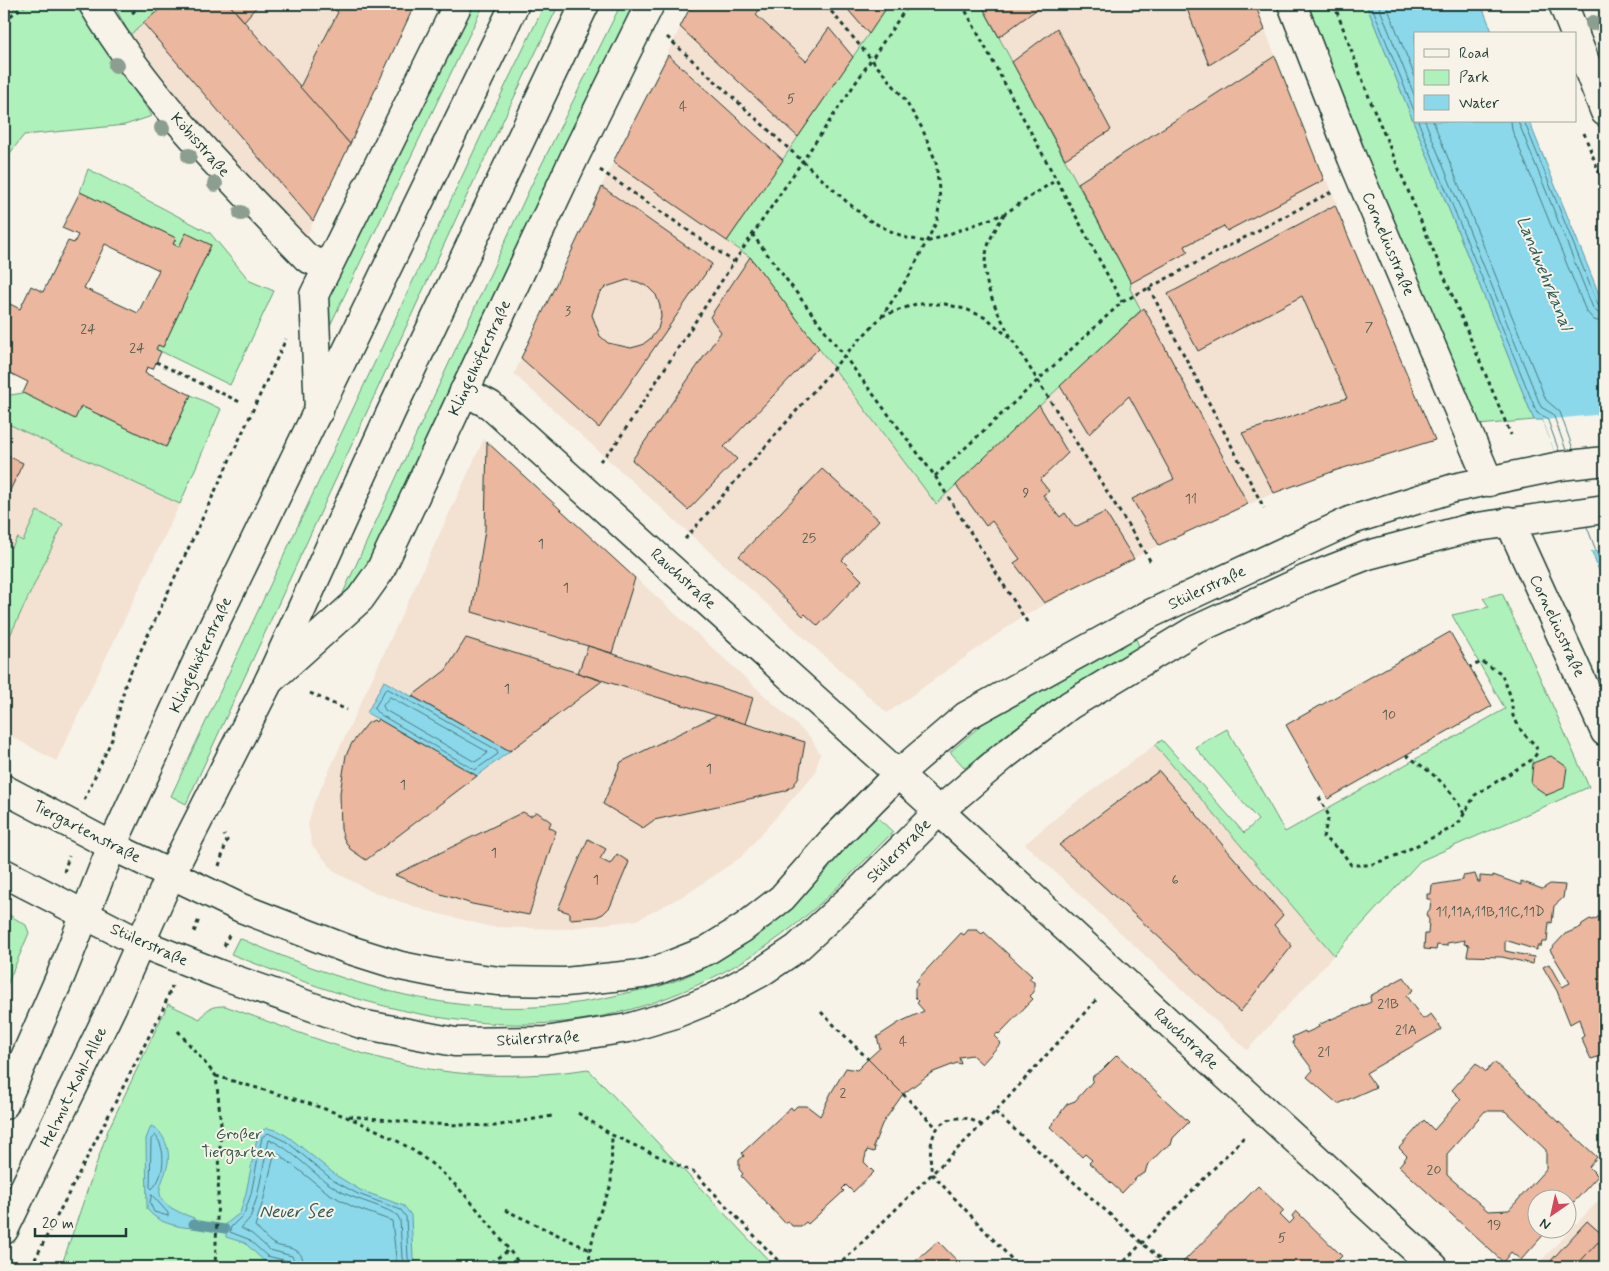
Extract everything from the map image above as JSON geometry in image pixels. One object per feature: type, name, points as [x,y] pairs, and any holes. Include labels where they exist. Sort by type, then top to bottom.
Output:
[{"type":"main road","name":"Köbisstraße","points":[[93,4],[110,34],[153,92],[207,154],[307,258],[327,267]]},
{"type":"main road","name":"Klingelhöferstraße","points":[[319,411],[314,295],[458,4]]},
{"type":"main road","name":"Klingelhöferstraße","points":[[112,846],[246,558],[515,4]]},
{"type":"main road","name":"Klingelhöferstraße","points":[[140,943],[171,874],[269,681],[391,412],[585,4]]},
{"type":"main road","name":"Klingelhöferstraße","points":[[269,681],[360,599],[380,571],[576,154],[650,4]]},
{"type":"main road","name":"Corneliusstraße","points":[[1292,4],[1352,158],[1489,482]]},
{"type":"main road","points":[[1563,4],[1574,32]]},
{"type":"main road","points":[[1576,38],[1605,112]]},
{"type":"main road","name":"Rauchstraße","points":[[464,391],[490,404],[898,774]]},
{"type":"main road","name":"Stülerstraße","points":[[171,874],[249,912],[346,949],[401,966],[441,974],[499,981],[565,982],[624,978],[658,970],[706,950],[743,928],[782,898],[832,841],[898,774],[966,716],[1150,614],[1352,520],[1418,498],[1560,466],[1605,461]]},
{"type":"main road","points":[[1489,482],[1509,521]]},
{"type":"main road","name":"Stülerstraße","points":[[84,915],[140,943],[219,974],[361,1024],[455,1042],[545,1041],[587,1036],[628,1028],[672,1015],[714,998],[760,973],[796,948],[865,885],[938,811],[1005,755],[1070,705],[1195,630],[1306,579],[1368,555],[1430,537],[1509,521],[1605,509]]},
{"type":"main road","name":"Corneliusstraße","points":[[1509,521],[1605,732]]},
{"type":"main road","name":"Stülerstraße","points":[[898,774],[938,811]]},
{"type":"main road","name":"Tiergartenstraße","points":[[4,789],[112,846],[171,874]]},
{"type":"main road","name":"Rauchstraße","points":[[938,811],[1434,1267]]},
{"type":"main road","points":[[4,1105],[61,975],[112,846]]},
{"type":"main road","points":[[4,873],[84,915]]},
{"type":"main road","name":"Helmut-Kohl-Allee","points":[[4,1230],[112,1007],[140,943]]},
{"type":"path","points":[[4,21],[26,4]]},
{"type":"path","points":[[685,539],[844,356],[882,316],[909,276],[937,221],[940,199],[936,162],[922,128],[903,97],[825,4]]},
{"type":"path","points":[[600,461],[614,445],[752,234],[909,4]]},
{"type":"path","points":[[962,4],[1122,302]]},
{"type":"path","points":[[1334,4],[1372,104],[1511,435]]},
{"type":"path","points":[[666,36],[801,162],[870,220],[907,238],[927,242],[1004,214],[1056,180]]},
{"type":"path","points":[[1582,129],[1605,188]]},
{"type":"path","points":[[600,170],[734,262]]},
{"type":"path","points":[[935,476],[1122,302],[1336,189]]},
{"type":"path","points":[[1004,214],[988,246],[986,281],[994,306],[1013,341],[1151,562]]},
{"type":"path","points":[[752,234],[935,476],[1029,625]]},
{"type":"path","points":[[1149,288],[1264,508]]},
{"type":"path","points":[[882,316],[916,304],[945,304],[968,310],[988,319],[1013,341]]},
{"type":"path","points":[[104,755],[112,739],[126,682],[279,350],[289,335]]},
{"type":"path","points":[[156,362],[240,402]]},
{"type":"path","points":[[1319,797],[1329,816],[1323,837],[1342,852],[1351,865],[1370,865],[1393,857],[1452,828],[1464,814],[1475,795],[1533,759],[1537,753],[1536,746],[1522,732],[1513,716],[1511,697],[1501,673],[1482,662],[1470,667]]},
{"type":"path","points":[[310,693],[347,710]]},
{"type":"path","points":[[1406,755],[1438,777],[1456,797],[1464,814]]},
{"type":"path","points":[[4,922],[10,926]]},
{"type":"path","points":[[222,951],[231,930]]},
{"type":"path","points":[[836,1267],[995,1112],[1098,998]]},
{"type":"path","points":[[31,1267],[163,1009]]},
{"type":"path","points":[[821,1012],[868,1059]]},
{"type":"path","points":[[178,1031],[216,1076],[346,1116],[394,1140],[438,1169],[490,1223],[522,1267]]},
{"type":"path","points":[[216,1076],[221,1124],[216,1267]]},
{"type":"path","points":[[903,1094],[937,1128]]},
{"type":"path","points":[[995,1112],[1169,1267]]},
{"type":"path","points":[[578,1113],[612,1135],[695,1172],[784,1267]]},
{"type":"path","points":[[346,1116],[429,1124],[495,1126],[552,1116]]},
{"type":"path","points":[[982,1125],[964,1117],[949,1120],[937,1128],[932,1137],[929,1153],[932,1174],[1019,1267]]},
{"type":"path","points":[[1120,1267],[1246,1134]]},
{"type":"path","points":[[590,1267],[590,1250],[598,1217],[611,1186],[612,1135]]},
{"type":"path","points":[[505,1210],[590,1250]]},
{"type":"path","points":[[484,1267],[509,1250]]},
{"type":"shaded area","points":[[166,4],[415,4],[306,237],[205,130],[130,35]]},
{"type":"shaded area","points":[[692,4],[1255,4],[1324,180],[1328,182],[1337,204],[1335,205],[1435,440],[1337,470],[1274,493],[1159,545],[1023,616],[887,713],[514,374],[613,162]]},
{"type":"shaded area","points":[[4,422],[180,504],[56,761],[4,732]]},
{"type":"shaded area","points":[[484,439],[811,738],[820,754],[815,773],[741,857],[690,892],[637,920],[564,929],[492,927],[424,910],[371,891],[335,872],[312,845],[308,825],[314,803]]},
{"type":"shaded area","points":[[1155,745],[1334,955],[1247,1050],[1025,844],[1068,808]]},
{"type":"shaded area","points":[[1605,1194],[1605,1267],[1535,1267],[1563,1238],[1576,1238],[1576,1224]]},
{"type":"green space","points":[[16,4],[76,4],[152,116],[125,125],[24,135],[4,161],[4,31]]},
{"type":"green space","points":[[125,4],[166,4],[130,35],[117,11]]},
{"type":"green space","points":[[470,4],[484,4],[325,336],[323,305]]},
{"type":"green space","points":[[545,4],[559,4],[460,210],[186,804],[171,796],[481,136]]},
{"type":"green space","points":[[621,4],[636,4],[369,567],[348,595],[344,595],[343,593],[528,192]]},
{"type":"green space","points":[[889,4],[981,4],[1131,283],[1130,289],[1141,310],[936,504],[750,257],[727,241]]},
{"type":"green space","points":[[1301,4],[1366,4],[1534,420],[1478,425]]},
{"type":"green space","points":[[88,169],[210,233],[250,281],[274,291],[230,385],[156,349],[158,345],[163,347],[211,245],[186,234],[179,247],[173,244],[176,238],[80,192]]},
{"type":"green space","points":[[23,393],[75,418],[81,406],[166,447],[191,395],[221,409],[180,504],[4,422],[4,396]]},
{"type":"green space","points":[[37,511],[63,524],[4,648],[4,543],[12,547],[17,538],[23,541]]},
{"type":"green space","points":[[1502,593],[1589,787],[1420,861],[1334,955],[1155,745],[1162,740],[1244,833],[1258,820],[1195,747],[1227,729],[1285,832],[1505,709],[1452,615],[1489,607],[1483,598]]},
{"type":"green space","points":[[1133,636],[1139,647],[1136,650],[1012,730],[965,768],[950,752],[995,713]]},
{"type":"green space","points":[[876,816],[893,832],[831,893],[782,936],[697,985],[631,1009],[565,1022],[500,1024],[435,1017],[368,1002],[300,980],[231,954],[239,938],[286,958],[381,989],[428,1000],[476,1006],[525,1007],[575,1003],[661,986],[676,981],[714,962],[778,918],[812,885]]},
{"type":"green space","points":[[4,912],[26,925],[29,933],[4,992]]},
{"type":"green space","name":"Großer Tiergarten","points":[[168,1004],[200,1019],[210,1008],[225,1006],[345,1048],[407,1065],[438,1071],[485,1075],[514,1075],[559,1073],[588,1069],[775,1267],[61,1267],[108,1130]]},
{"type":"water","name":"Landwehrkanal","points":[[1366,4],[1481,4],[1492,32],[1414,32],[1414,122],[1529,122],[1605,309],[1605,587],[1543,420],[1534,420]]},
{"type":"water","points":[[384,681],[510,751],[477,776],[367,713]]},
{"type":"water","points":[[151,1126],[161,1134],[168,1153],[168,1165],[161,1184],[160,1193],[163,1201],[174,1209],[194,1218],[193,1228],[180,1227],[162,1221],[147,1209],[146,1139]]},
{"type":"water","name":"Neuer See","points":[[267,1128],[279,1131],[290,1138],[337,1176],[360,1190],[404,1206],[411,1215],[413,1258],[420,1267],[297,1267],[264,1261],[245,1243],[226,1237],[226,1224],[240,1213],[258,1133]]},
{"type":"pier","points":[[1605,414],[1605,550],[1590,551],[1543,420]]},
{"type":"building","points":[[166,4],[229,4],[350,144],[313,221],[143,23]]},
{"type":"building","points":[[229,4],[259,4],[244,21]]},
{"type":"building","points":[[327,4],[415,4],[350,144],[300,87],[338,12]]},
{"type":"building","points":[[692,4],[762,4],[756,15],[806,61],[829,28],[853,57],[798,137],[680,27]]},
{"type":"building","points":[[843,4],[889,4],[869,34]]},
{"type":"building","points":[[981,4],[1044,4],[999,37]]},
{"type":"building","points":[[1185,4],[1255,4],[1265,30],[1209,65]]},
{"type":"building","points":[[1057,28],[1111,130],[1065,159],[1012,62]]},
{"type":"building","points":[[668,55],[783,160],[727,241],[613,162]]},
{"type":"building","points":[[1275,56],[1324,180],[1227,231],[1224,226],[1185,246],[1188,252],[1131,283],[1078,183]]},
{"type":"building","points":[[602,187],[712,264],[599,428],[521,358]],"holes":[[[627,280],[638,282],[648,287],[656,295],[661,317],[658,329],[642,345],[631,348],[608,343],[600,336],[592,315],[599,294],[606,287]]]},
{"type":"building","points":[[80,192],[176,238],[173,244],[179,247],[186,233],[211,245],[163,347],[158,345],[156,349],[161,352],[153,369],[147,367],[145,373],[191,395],[166,447],[81,406],[75,419],[23,393],[28,382],[6,371],[4,377],[4,301],[20,309],[31,286],[43,292],[68,241],[74,243],[78,235],[62,228]],"holes":[[[105,244],[159,270],[138,313],[84,288]]]},
{"type":"building","points":[[1335,205],[1435,440],[1337,470],[1274,493],[1242,433],[1347,398],[1302,296],[1198,351],[1168,294]]},
{"type":"building","points":[[750,257],[819,348],[724,447],[737,459],[688,510],[632,460],[721,332],[710,317]]},
{"type":"building","points":[[1144,308],[1248,504],[1159,545],[1132,499],[1174,479],[1129,396],[1089,434],[1060,386]]},
{"type":"building","points":[[1039,405],[1068,453],[1040,480],[1049,491],[1043,495],[1060,517],[1065,513],[1075,527],[1105,512],[1134,559],[1044,603],[1014,563],[1020,559],[992,521],[986,526],[956,485]]},
{"type":"building","points":[[487,442],[635,578],[612,653],[472,612],[485,530]]},
{"type":"building","points":[[4,454],[23,463],[4,503]]},
{"type":"building","points":[[822,469],[879,520],[842,560],[862,580],[818,626],[805,614],[803,616],[739,556]]},
{"type":"building","points":[[1450,632],[1492,706],[1328,799],[1286,725]]},
{"type":"building","points":[[466,638],[602,681],[510,751],[412,696],[446,670]]},
{"type":"building","points":[[588,646],[753,698],[745,724],[578,673]]},
{"type":"building","points":[[717,715],[805,742],[799,776],[794,785],[785,791],[654,820],[643,828],[603,804],[621,762]]},
{"type":"building","points":[[378,719],[477,776],[366,860],[350,849],[344,839],[341,829],[340,793],[346,755],[352,743],[368,723],[374,720],[376,722]]},
{"type":"building","points":[[1551,756],[1567,767],[1564,788],[1547,795],[1531,784],[1533,763]]},
{"type":"building","points":[[1159,771],[1283,915],[1274,925],[1292,946],[1240,1012],[1059,845]]},
{"type":"building","points":[[523,812],[530,816],[537,812],[551,822],[549,827],[556,831],[529,915],[472,904],[438,893],[395,875]]},
{"type":"building","points":[[588,839],[606,849],[600,859],[610,864],[617,854],[629,862],[610,907],[603,914],[596,917],[570,919],[570,913],[558,909]]},
{"type":"building","points":[[1475,874],[1478,882],[1480,882],[1480,876],[1493,877],[1493,875],[1521,885],[1521,881],[1542,889],[1550,884],[1565,885],[1563,898],[1554,906],[1552,923],[1549,922],[1547,942],[1542,942],[1541,946],[1537,946],[1537,950],[1505,940],[1505,951],[1534,957],[1533,964],[1502,957],[1467,956],[1469,945],[1464,944],[1465,940],[1447,943],[1447,946],[1437,945],[1436,950],[1424,949],[1425,934],[1428,934],[1429,920],[1426,914],[1430,909],[1431,899],[1427,899],[1427,894],[1431,894],[1432,885],[1463,880],[1463,876]]},
{"type":"building","points":[[1605,913],[1605,1055],[1591,1059],[1581,1038],[1584,1036],[1579,1019],[1570,1024],[1557,991],[1543,967],[1549,964],[1562,987],[1570,983],[1550,950],[1565,934],[1581,927],[1582,924],[1590,919],[1593,920]]},
{"type":"building","points":[[968,930],[977,930],[982,934],[984,932],[1032,976],[1029,979],[1034,982],[1034,992],[1030,996],[1033,999],[999,1034],[994,1036],[1001,1043],[982,1064],[972,1055],[959,1057],[961,1064],[957,1063],[931,1073],[903,1094],[868,1059],[880,1048],[877,1037],[900,1022],[924,1011],[917,1003],[919,1001],[915,997],[915,988],[918,984],[916,981],[961,933],[964,935]]},
{"type":"building","points":[[1404,977],[1413,990],[1406,996],[1423,1019],[1431,1014],[1442,1029],[1366,1073],[1376,1087],[1338,1104],[1307,1077],[1313,1070],[1292,1042],[1294,1041],[1292,1037],[1305,1031],[1306,1033],[1319,1027],[1318,1025],[1371,1002],[1370,996]]},
{"type":"building","points":[[1117,1055],[1189,1122],[1173,1138],[1171,1145],[1164,1148],[1147,1166],[1145,1173],[1137,1177],[1122,1193],[1089,1163],[1092,1160],[1085,1154],[1082,1157],[1050,1127],[1067,1104],[1075,1101],[1092,1082],[1093,1076],[1101,1071]]},
{"type":"building","points":[[868,1059],[903,1094],[882,1124],[873,1147],[875,1147],[874,1152],[867,1150],[864,1162],[874,1172],[853,1192],[846,1185],[842,1189],[844,1191],[808,1224],[806,1222],[801,1226],[792,1226],[788,1221],[785,1223],[741,1176],[743,1174],[739,1169],[739,1160],[744,1156],[742,1153],[791,1107],[793,1110],[797,1106],[807,1106],[820,1116],[846,1068],[857,1070]]},
{"type":"building","points":[[1494,1062],[1597,1157],[1589,1167],[1598,1176],[1576,1200],[1576,1188],[1529,1188],[1546,1169],[1546,1150],[1505,1111],[1485,1111],[1447,1154],[1447,1175],[1488,1211],[1509,1210],[1526,1191],[1526,1238],[1541,1238],[1521,1260],[1511,1252],[1503,1262],[1399,1166],[1407,1156],[1399,1148],[1424,1120],[1434,1130],[1461,1099],[1452,1090],[1476,1063],[1486,1072]]},
{"type":"building","points":[[1258,1186],[1284,1211],[1280,1215],[1289,1224],[1294,1219],[1292,1216],[1296,1211],[1342,1256],[1331,1267],[1188,1267],[1183,1262]]},
{"type":"building","points":[[1587,1221],[1605,1237],[1575,1267],[1550,1267],[1547,1265],[1572,1238],[1576,1238],[1576,1233]]},
{"type":"building","points":[[938,1241],[963,1267],[909,1267]]},
{"type":"building","points":[[1598,1242],[1605,1250],[1605,1267],[1575,1267]]},
{"type":"waterway","points":[[193,1224],[225,1229]]}]
